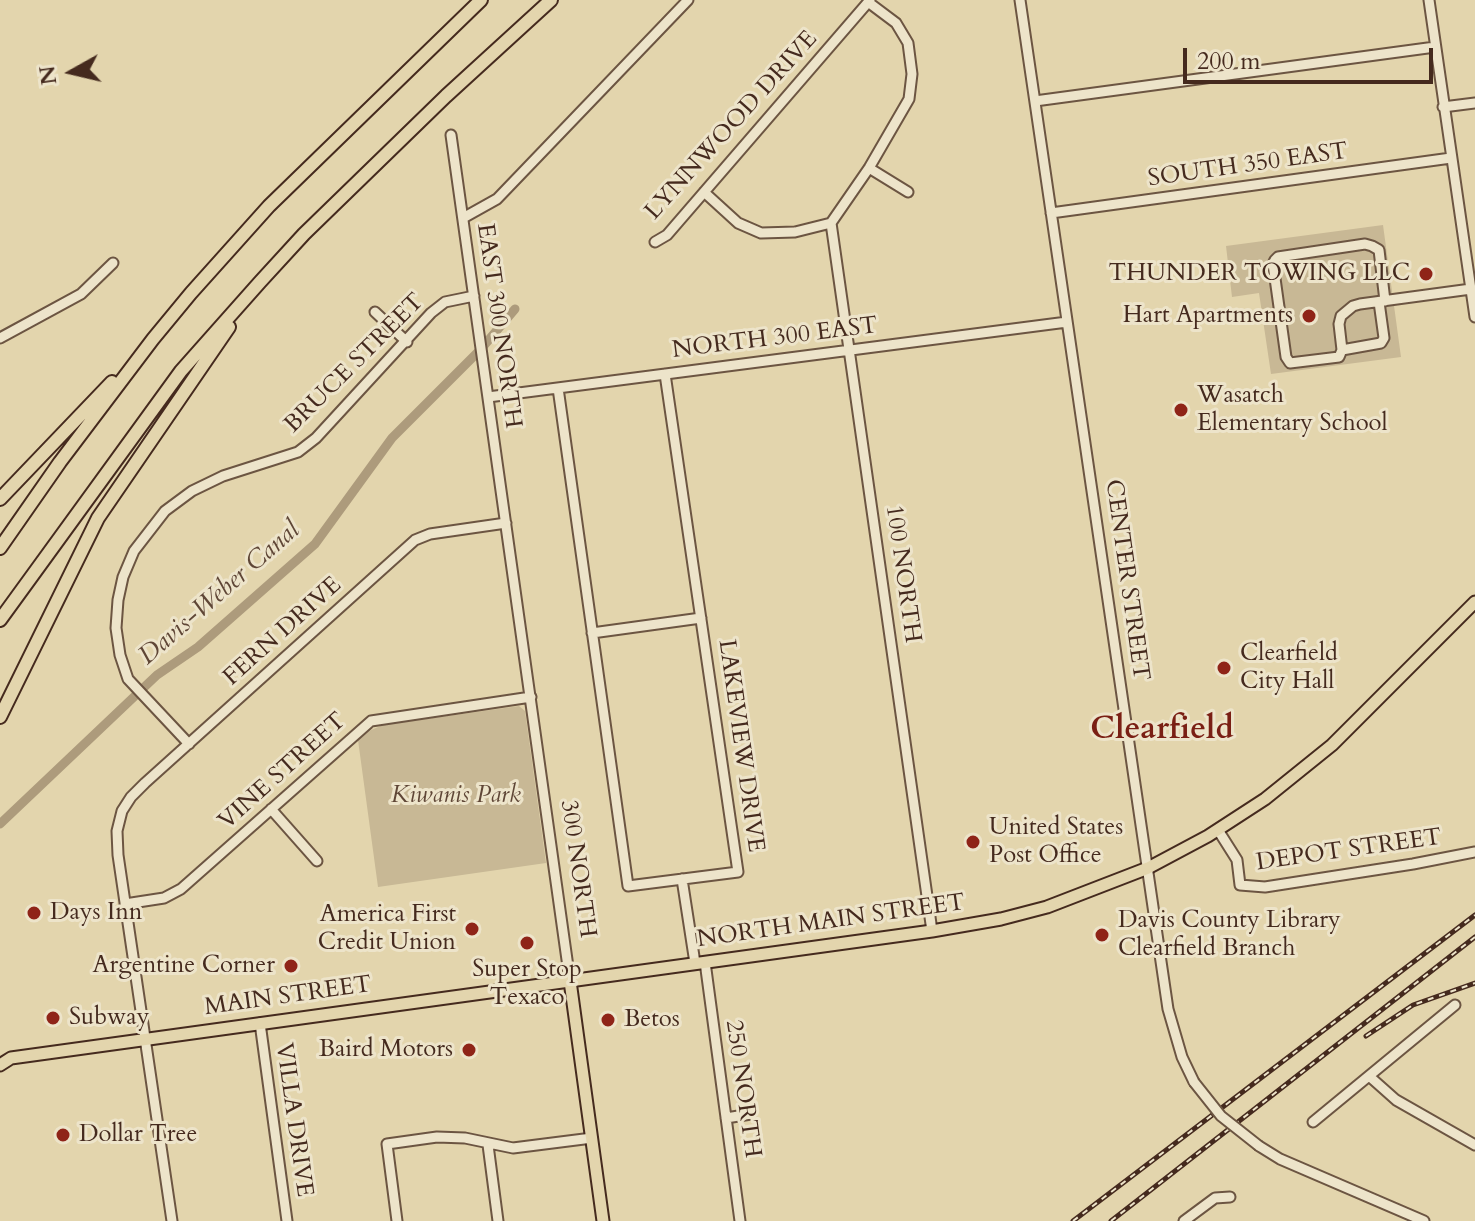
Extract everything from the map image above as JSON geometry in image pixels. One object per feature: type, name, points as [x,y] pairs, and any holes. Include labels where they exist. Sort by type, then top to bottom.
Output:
[{"type":"highway","points":[[0,499],[153,339],[269,206],[481,0]]},
{"type":"highway","points":[[0,620],[181,371],[260,282],[380,160],[551,0]]},
{"type":"highway","points":[[0,717],[98,518],[260,282]]},
{"type":"highway","points":[[0,548],[153,339]]},
{"type":"main road","name":"NORTH MAIN STREET","points":[[570,981],[932,931],[1018,915],[1095,890],[1148,868],[1218,830],[1290,781],[1332,745],[1475,602]]},
{"type":"main road","name":"MAIN STREET","points":[[0,1065],[6,1056],[570,981]]},
{"type":"main road","name":"300 NORTH","points":[[570,981],[603,1221]]},
{"type":"street","points":[[463,218],[497,199],[688,0]]},
{"type":"street","name":"CENTER STREET","points":[[1020,0],[1168,1009],[1182,1057],[1194,1082],[1221,1116],[1259,1146],[1280,1159],[1424,1221]]},
{"type":"street","points":[[1429,0],[1475,317]]},
{"type":"street","points":[[704,192],[738,223],[761,233],[795,232],[831,223],[869,168],[909,99],[912,74],[908,43],[896,23],[869,1]]},
{"type":"street","name":"LYNNWOOD DRIVE","points":[[655,242],[667,235],[869,1]]},
{"type":"street","points":[[1035,101],[1435,47]]},
{"type":"street","points":[[1443,107],[1475,103]]},
{"type":"street","name":"EAST 300 NORTH","points":[[451,135],[506,523]]},
{"type":"street","name":"SOUTH 350 EAST","points":[[1051,213],[1451,158]]},
{"type":"street","points":[[869,168],[908,192]]},
{"type":"street","name":"100 NORTH","points":[[831,223],[932,931]]},
{"type":"street","points":[[1342,350],[1381,343],[1384,338],[1382,301],[1379,250],[1372,246],[1336,248],[1278,257],[1273,264],[1286,357],[1290,363],[1339,357],[1342,350],[1341,316],[1353,306],[1382,301],[1472,287]]},
{"type":"street","points":[[0,338],[81,294],[113,263]]},
{"type":"street","name":"BRUCE STREET","points":[[189,744],[133,685],[120,655],[116,628],[118,600],[134,551],[165,511],[192,491],[235,472],[298,452],[316,438],[431,313],[445,302],[474,296]]},
{"type":"street","points":[[375,312],[407,342]]},
{"type":"street","name":"NORTH 300 EAST","points":[[488,397],[1067,322]]},
{"type":"street","name":"LAKEVIEW DRIVE","points":[[558,388],[628,886],[738,872],[665,374]]},
{"type":"street","name":"300 NORTH","points":[[506,523],[570,981]]},
{"type":"street","name":"FERN DRIVE","points":[[125,904],[116,837],[118,822],[131,797],[415,540],[430,534],[506,523]]},
{"type":"street","name":"LAKEVIEW DRIVE","points":[[592,633],[701,618]]},
{"type":"street","name":"VINE STREET","points":[[125,904],[157,900],[177,892],[371,721],[531,697]]},
{"type":"street","points":[[271,809],[317,861]]},
{"type":"street","name":"DEPOT STREET","points":[[1218,830],[1237,860],[1240,885],[1265,887],[1475,852]]},
{"type":"street","points":[[682,879],[700,963]]},
{"type":"street","points":[[125,904],[172,1221]]},
{"type":"street","name":"250 NORTH","points":[[700,963],[740,1221]]},
{"type":"street","points":[[1313,1122],[1455,1005]]},
{"type":"street","name":"VILLA DRIVE","points":[[260,1023],[287,1221]]},
{"type":"street","points":[[1369,1076],[1396,1100],[1475,1145]]},
{"type":"street","points":[[726,1118],[751,1114]]},
{"type":"street","points":[[397,1221],[387,1144],[437,1137],[465,1138],[513,1148],[592,1138]]},
{"type":"street","points":[[488,1145],[498,1221]]},
{"type":"street","points":[[1184,1221],[1215,1198],[1230,1197]]},
{"type":"green space","points":[[1383,225],[1401,357],[1271,374],[1259,293],[1232,297],[1226,246]]},
{"type":"green space","name":"Kiwanis Park","points":[[519,706],[525,711],[546,863],[378,887],[358,740],[383,725]]},
{"type":"waterway","name":"Davis-Weber Canal","points":[[0,824],[157,675],[198,647],[315,544],[392,438],[481,349],[515,309]]},
{"type":"railway","points":[[1073,1221],[1475,915]]},
{"type":"railway","points":[[1111,1221],[1475,937]]},
{"type":"railway","points":[[1366,1036],[1413,1005],[1475,983]]},
{"type":"place","name":"THUNDER TOWING LLC","points":[[1426,274]]},
{"type":"place","name":"Hart Apartments","points":[[1309,316]]},
{"type":"place","name":"Wasatch Elementary School","points":[[1181,410]]},
{"type":"place","name":"Clearfield City Hall","points":[[1224,668]]},
{"type":"place","name":"United States Post Office","points":[[973,842]]},
{"type":"place","name":"Days Inn","points":[[34,913]]},
{"type":"place","name":"America First Credit Union","points":[[472,929]]},
{"type":"place","name":"Davis County Library Clearfield Branch","points":[[1102,935]]},
{"type":"place","name":"Super Stop Texaco","points":[[527,943]]},
{"type":"place","name":"Argentine Corner","points":[[291,966]]},
{"type":"place","name":"Subway","points":[[53,1018]]},
{"type":"place","name":"Betos","points":[[608,1020]]},
{"type":"place","name":"Baird Motors","points":[[469,1050]]},
{"type":"place","name":"Dollar Tree","points":[[63,1135]]},
{"type":"district","name":"Clearfield","points":[[1162,731]]}]
